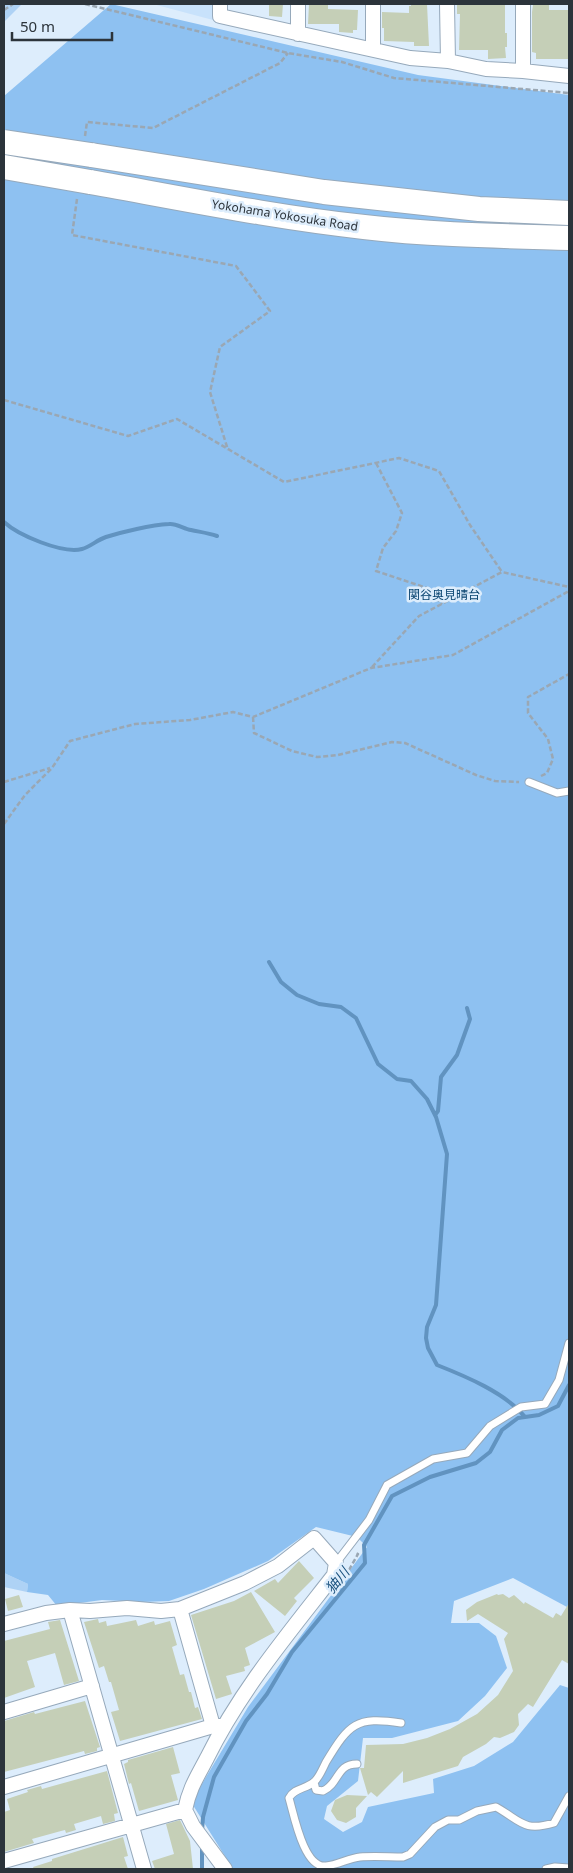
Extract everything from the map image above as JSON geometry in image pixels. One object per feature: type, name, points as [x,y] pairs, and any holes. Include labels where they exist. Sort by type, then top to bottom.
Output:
[{"type":"highway","points":[[4,142],[88,148],[324,192],[479,209],[569,213]]},
{"type":"highway","name":"Yokohama Yokosuka Road","points":[[4,167],[84,190],[365,227],[487,236],[569,238]]},
{"type":"street","points":[[220,4],[220,16],[410,58],[448,61],[486,69],[523,70],[569,76]]},
{"type":"street","points":[[298,4],[298,34]]},
{"type":"street","points":[[373,4],[373,49]]},
{"type":"street","points":[[447,4],[448,61]]},
{"type":"street","points":[[523,4],[523,70]]},
{"type":"street","points":[[4,1624],[46,1613],[70,1610],[90,1611],[127,1608],[161,1611],[180,1609],[245,1583],[278,1566],[314,1538],[336,1563],[334,1575],[218,1726],[188,1792],[185,1810],[194,1826],[225,1869]]},
{"type":"street","points":[[180,1609],[218,1726]]},
{"type":"street","points":[[70,1610],[144,1869]]},
{"type":"street","points":[[4,1712],[92,1686]]},
{"type":"street","points":[[4,1787],[218,1726]]},
{"type":"street","points":[[4,1861],[185,1810]]},
{"type":"lane","points":[[529,782],[557,793],[569,791]]},
{"type":"lane","points":[[336,1563],[369,1520],[387,1485],[432,1459],[468,1453],[490,1426],[508,1414],[521,1407],[545,1404],[559,1380],[569,1343]]},
{"type":"lane","points":[[401,1723],[376,1719],[356,1725],[343,1735],[314,1782],[291,1794],[289,1798],[309,1857],[314,1862],[324,1867],[359,1857],[404,1857],[410,1854],[435,1827],[448,1820],[458,1820],[477,1811],[496,1807],[524,1826],[539,1827],[554,1823],[569,1796]]},
{"type":"lane","points":[[314,1782],[316,1790],[323,1791],[335,1782],[341,1770],[346,1766],[357,1764]]},
{"type":"lane","points":[[546,1869],[555,1867],[569,1868]]},
{"type":"path","points":[[4,10],[13,4]]},
{"type":"path","points":[[85,4],[288,53],[342,62],[394,78],[569,93]]},
{"type":"path","points":[[88,148],[87,122],[153,128],[280,63],[288,53]]},
{"type":"path","points":[[84,190],[72,235],[236,266],[270,311],[220,347],[210,392],[228,450]]},
{"type":"path","points":[[4,400],[128,436],[178,420],[284,482],[399,458],[439,471],[470,525],[502,572]]},
{"type":"path","points":[[376,462],[402,513],[396,531],[383,548],[376,571],[427,588],[442,604]]},
{"type":"path","points":[[371,668],[419,616],[502,572],[569,587]]},
{"type":"path","points":[[4,824],[25,795],[52,768],[70,741],[135,724],[190,720],[233,712],[253,716],[371,668],[453,655],[569,591]]},
{"type":"path","points":[[253,716],[254,733],[292,751],[309,756],[338,755],[392,742],[405,744],[495,781],[529,782],[547,774],[553,759],[548,739],[528,713],[528,697],[569,674]]},
{"type":"path","points":[[4,782],[52,768]]},
{"type":"shaded area","points":[[4,4],[22,4],[4,22]]},
{"type":"shaded area","points":[[153,4],[213,4],[213,20]]},
{"type":"shaded area","points":[[4,1573],[28,1584],[27,1592],[4,1587]]},
{"type":"green space","name":"関谷奥見晴台","points":[[111,4],[418,75],[569,95],[569,1604],[567,1607],[513,1578],[454,1601],[451,1623],[479,1623],[496,1636],[507,1668],[485,1696],[458,1721],[392,1738],[363,1738],[358,1781],[327,1806],[324,1819],[343,1832],[362,1822],[368,1807],[434,1793],[433,1779],[474,1766],[513,1742],[560,1685],[569,1688],[569,1869],[233,1869],[191,1802],[248,1707],[367,1547],[357,1537],[316,1527],[268,1561],[204,1589],[169,1601],[102,1600],[57,1606],[48,1595],[27,1592],[28,1584],[4,1573],[4,96]]},
{"type":"building","points":[[269,4],[283,4],[282,17],[269,16]]},
{"type":"building","points":[[309,4],[328,4],[328,9],[358,10],[357,30],[353,30],[353,33],[339,32],[339,24],[308,24]]},
{"type":"building","points":[[411,4],[427,4],[429,46],[414,46],[414,42],[384,41],[382,12],[409,13],[409,6]]},
{"type":"building","points":[[457,4],[505,4],[506,58],[488,59],[488,50],[459,50],[460,14],[457,14]]},
{"type":"building","points":[[549,4],[549,10],[569,10],[569,59],[536,59],[536,53],[532,52],[532,12],[533,5]]},
{"type":"building","points":[[299,1561],[314,1578],[294,1598],[297,1601],[285,1616],[254,1591],[275,1579],[278,1583]]},
{"type":"building","points":[[251,1592],[275,1632],[245,1648],[250,1665],[244,1667],[245,1671],[226,1676],[232,1694],[216,1699],[191,1615],[234,1601]]},
{"type":"building","points":[[497,1594],[503,1594],[509,1598],[514,1595],[524,1604],[525,1602],[553,1618],[556,1613],[561,1616],[569,1603],[569,1664],[562,1660],[533,1707],[528,1704],[518,1714],[519,1725],[514,1732],[500,1738],[494,1737],[486,1744],[463,1757],[458,1766],[403,1783],[403,1771],[377,1797],[371,1792],[368,1795],[360,1768],[364,1768],[366,1745],[403,1744],[427,1738],[450,1729],[477,1714],[498,1695],[513,1671],[504,1639],[508,1633],[478,1614],[467,1621],[466,1610],[477,1602]]},
{"type":"building","points":[[19,1595],[23,1607],[8,1611],[5,1599]]},
{"type":"building","points":[[98,1619],[99,1623],[106,1621],[107,1626],[136,1620],[138,1626],[154,1621],[155,1625],[170,1621],[177,1645],[172,1647],[180,1675],[184,1674],[195,1708],[198,1707],[202,1719],[120,1741],[111,1712],[119,1710],[111,1682],[109,1682],[104,1666],[99,1668],[84,1622]]},
{"type":"building","points":[[60,1620],[79,1681],[64,1685],[55,1653],[27,1661],[35,1687],[4,1698],[4,1641],[50,1629],[48,1622]]},
{"type":"building","points":[[85,1701],[100,1747],[97,1748],[97,1751],[85,1754],[84,1751],[4,1772],[4,1721],[34,1712],[35,1714]]},
{"type":"building","points":[[173,1747],[180,1773],[171,1775],[178,1800],[139,1811],[124,1764],[128,1760]]},
{"type":"building","points":[[107,1771],[118,1813],[114,1814],[115,1821],[103,1824],[101,1816],[74,1824],[76,1830],[66,1833],[65,1830],[32,1839],[34,1843],[4,1852],[4,1812],[10,1810],[7,1799],[41,1786],[42,1789]]},
{"type":"building","points":[[347,1795],[367,1796],[356,1808],[356,1817],[346,1823],[337,1820],[331,1811],[335,1800]]},
{"type":"building","points":[[180,1820],[190,1841],[193,1869],[155,1869],[152,1861],[174,1854],[166,1824]]},
{"type":"building","points":[[123,1837],[128,1856],[124,1857],[128,1869],[34,1869],[33,1867],[52,1861],[52,1859]]},
{"type":"waterway","points":[[4,522],[30,538],[52,546],[73,550],[85,548],[113,535],[172,524],[217,536]]},
{"type":"waterway","points":[[269,962],[281,982],[297,995],[319,1004],[341,1007],[356,1018],[378,1064],[397,1079],[411,1081],[427,1099],[436,1117],[447,1154],[436,1305],[427,1327],[426,1338],[428,1348],[437,1365],[496,1393],[517,1408],[525,1417]]},
{"type":"waterway","points":[[435,1115],[438,1111],[441,1077],[457,1055],[470,1019],[467,1008]]},
{"type":"waterway","name":"㹨川","points":[[202,1831],[203,1817],[214,1777],[246,1721],[267,1694],[292,1652],[365,1563],[364,1545],[392,1496],[430,1477],[476,1463],[490,1452],[502,1430],[518,1418],[539,1415],[558,1406],[569,1385]]},
{"type":"waterway","name":"㹨川","points":[[202,1846],[202,1869]]}]
